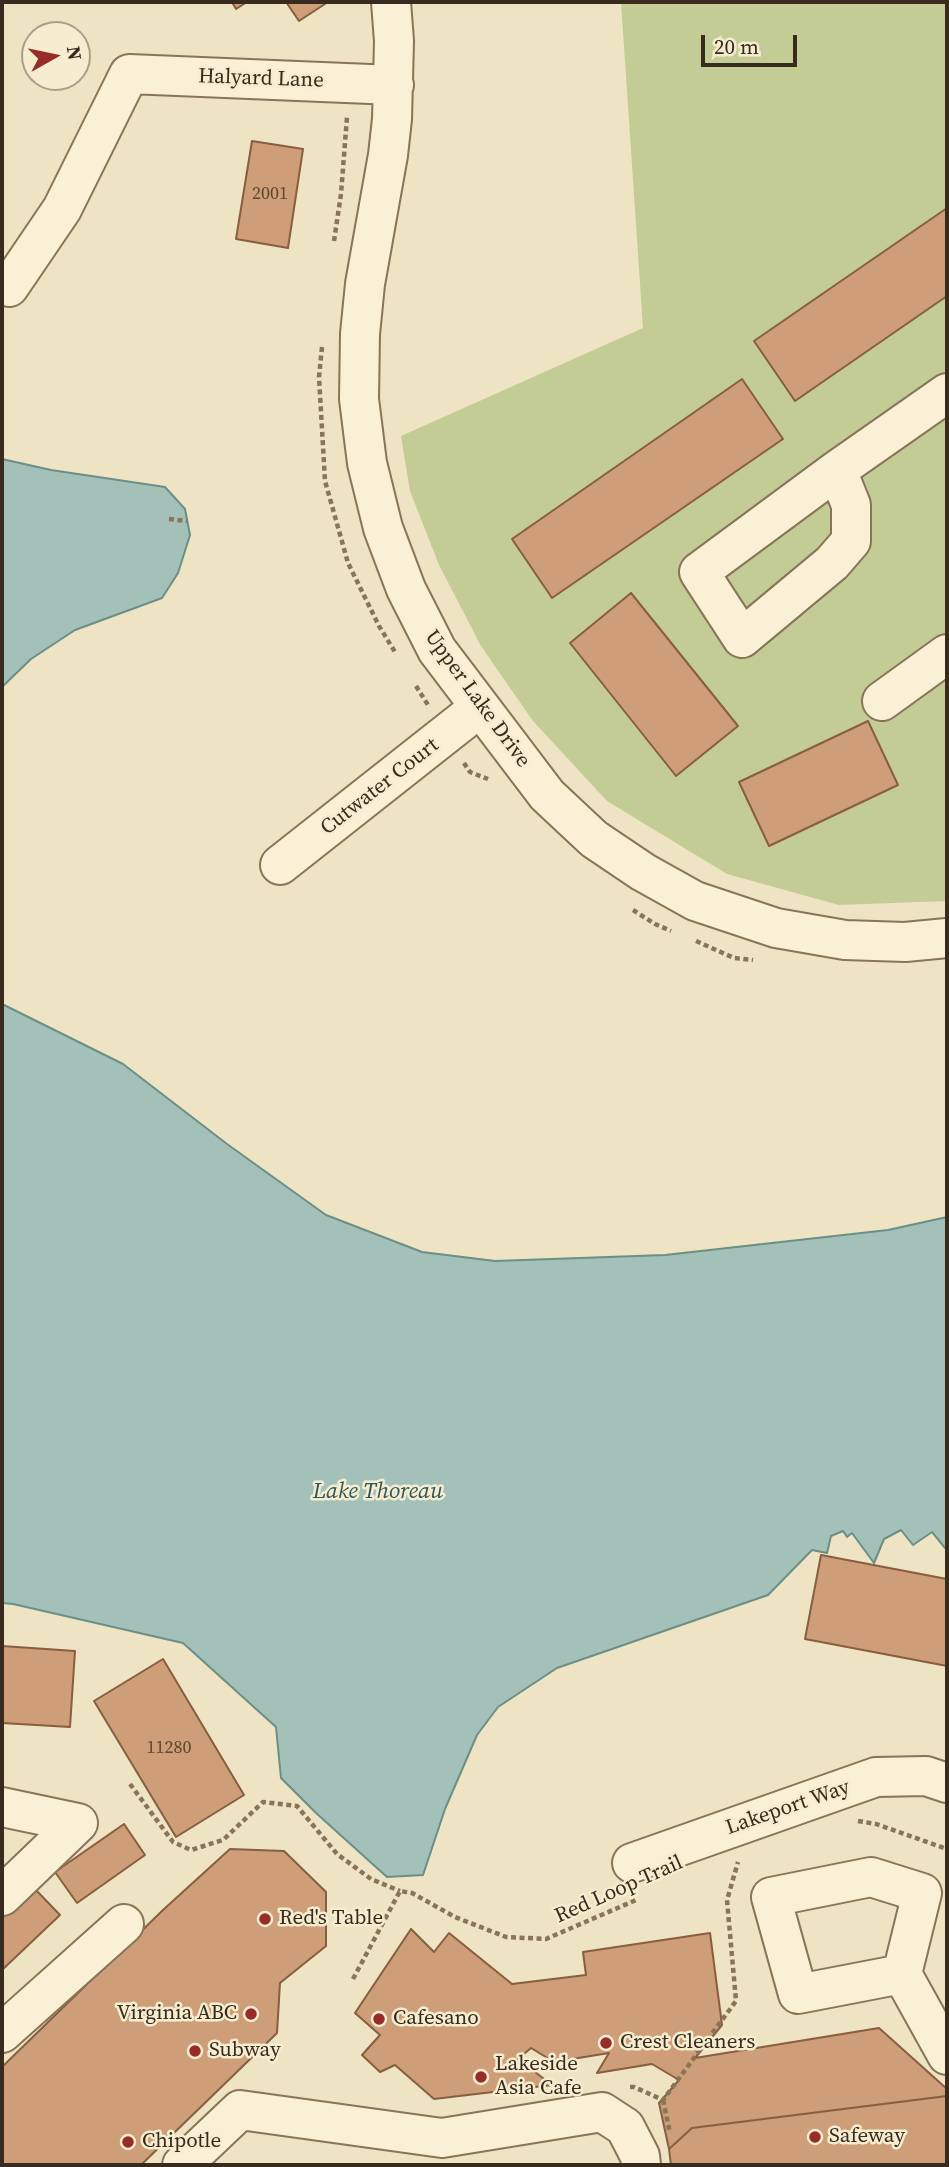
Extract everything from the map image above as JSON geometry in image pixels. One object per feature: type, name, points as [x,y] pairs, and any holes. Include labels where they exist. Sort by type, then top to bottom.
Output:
[{"type":"street","name":"Upper Lake Drive","points":[[391,2],[394,85],[388,155],[365,285],[360,334],[359,399],[367,463],[383,528],[406,589],[437,650],[547,795],[594,839],[643,872],[695,901],[764,925],[845,940],[905,942],[947,938]]},
{"type":"street","name":"Halyard Lane","points":[[9,288],[62,209],[129,74],[394,85]]},
{"type":"street","points":[[837,470],[947,393]]},
{"type":"street","points":[[882,701],[947,654]]},
{"type":"street","name":"Cutwater Court","points":[[280,865],[479,708]]},
{"type":"street","name":"Lakeport Way","points":[[635,1881],[876,1777],[926,1776],[947,1783]]},
{"type":"street","points":[[2,1807],[78,1822],[2,1896]]},
{"type":"street","points":[[2,2033],[124,1924]]},
{"type":"street","points":[[902,1974],[947,2055]]},
{"type":"street","points":[[182,2165],[240,2110],[442,2138],[602,2112],[625,2127],[640,2156],[641,2165]]},
{"type":"path","points":[[169,519],[187,521]]},
{"type":"path","name":"Red Loop Trail","points":[[130,1784],[173,1842],[191,1850],[223,1840],[263,1802],[297,1806],[337,1854],[371,1879],[412,1893],[455,1917],[506,1937],[546,1939],[635,1881]]},
{"type":"path","points":[[855,1821],[876,1824],[947,1849]]},
{"type":"path","points":[[670,2134],[663,2100],[736,2001],[727,1900],[741,1855],[728,1860]]},
{"type":"path","points":[[353,1979],[400,1891]]},
{"type":"path","points":[[620,2089],[634,2087],[663,2100]]},
{"type":"green space","points":[[621,2],[947,2],[947,901],[839,905],[727,874],[607,801],[533,721],[481,646],[439,565],[410,491],[401,436],[643,328]]},
{"type":"water","points":[[2,459],[51,470],[165,487],[185,509],[190,535],[178,573],[162,598],[75,630],[31,659],[2,687]]},
{"type":"water","name":"Lake Thoreau","points":[[2,1004],[123,1064],[227,1144],[326,1215],[422,1252],[495,1261],[665,1255],[888,1230],[947,1217],[947,1547],[945,1548],[932,1532],[913,1545],[901,1530],[884,1539],[874,1563],[852,1533],[847,1537],[843,1531],[831,1536],[827,1553],[812,1550],[768,1595],[557,1668],[498,1707],[477,1735],[445,1809],[423,1875],[387,1877],[281,1778],[276,1727],[183,1643],[2,1603]]},
{"type":"building","points":[[232,2],[247,2],[236,9]]},
{"type":"building","points":[[286,2],[328,2],[299,21]]},
{"type":"building","points":[[252,141],[303,149],[288,248],[236,239]]},
{"type":"building","points":[[947,208],[947,296],[795,401],[754,341]]},
{"type":"building","points":[[742,379],[783,439],[552,598],[512,539]]},
{"type":"building","points":[[631,593],[738,726],[676,776],[570,643]]},
{"type":"building","points":[[868,721],[898,785],[769,846],[739,782]]},
{"type":"building","points":[[821,1555],[947,1579],[947,1666],[805,1639]]},
{"type":"building","points":[[2,1646],[75,1651],[70,1727],[2,1723]]},
{"type":"building","points":[[163,1659],[244,1795],[176,1837],[94,1701]]},
{"type":"building","points":[[124,1824],[145,1855],[77,1903],[55,1872]]},
{"type":"building","points":[[230,1849],[284,1851],[326,1892],[326,1946],[280,1983],[277,2033],[141,2165],[2,2165],[2,2067],[163,1910]]},
{"type":"building","points":[[34,1888],[60,1915],[2,1970],[2,1918]]},
{"type":"building","points":[[411,1929],[434,1952],[449,1933],[512,1984],[586,1975],[583,1952],[710,1933],[722,2025],[695,2058],[879,2028],[947,2089],[947,2096],[692,2128],[669,2149],[659,2103],[679,2080],[652,2064],[597,2073],[609,2053],[554,2062],[531,2048],[518,2059],[552,2085],[434,2099],[395,2065],[380,2072],[362,2055],[380,2035],[355,2013]]},
{"type":"building","name":"Safeway","points":[[947,2096],[947,2165],[671,2165],[669,2149],[692,2128]]},
{"type":"place","name":"Red's Table","points":[[265,1919]]},
{"type":"place","name":"Virginia ABC","points":[[251,2014]]},
{"type":"place","name":"Cafesano","points":[[379,2019]]},
{"type":"place","name":"Crest Cleaners","points":[[606,2043]]},
{"type":"place","name":"Subway","points":[[195,2051]]},
{"type":"place","name":"Lakeside Asia Cafe","points":[[481,2077]]},
{"type":"place","name":"Safeway","points":[[815,2137]]},
{"type":"place","name":"Chipotle","points":[[128,2142]]}]
